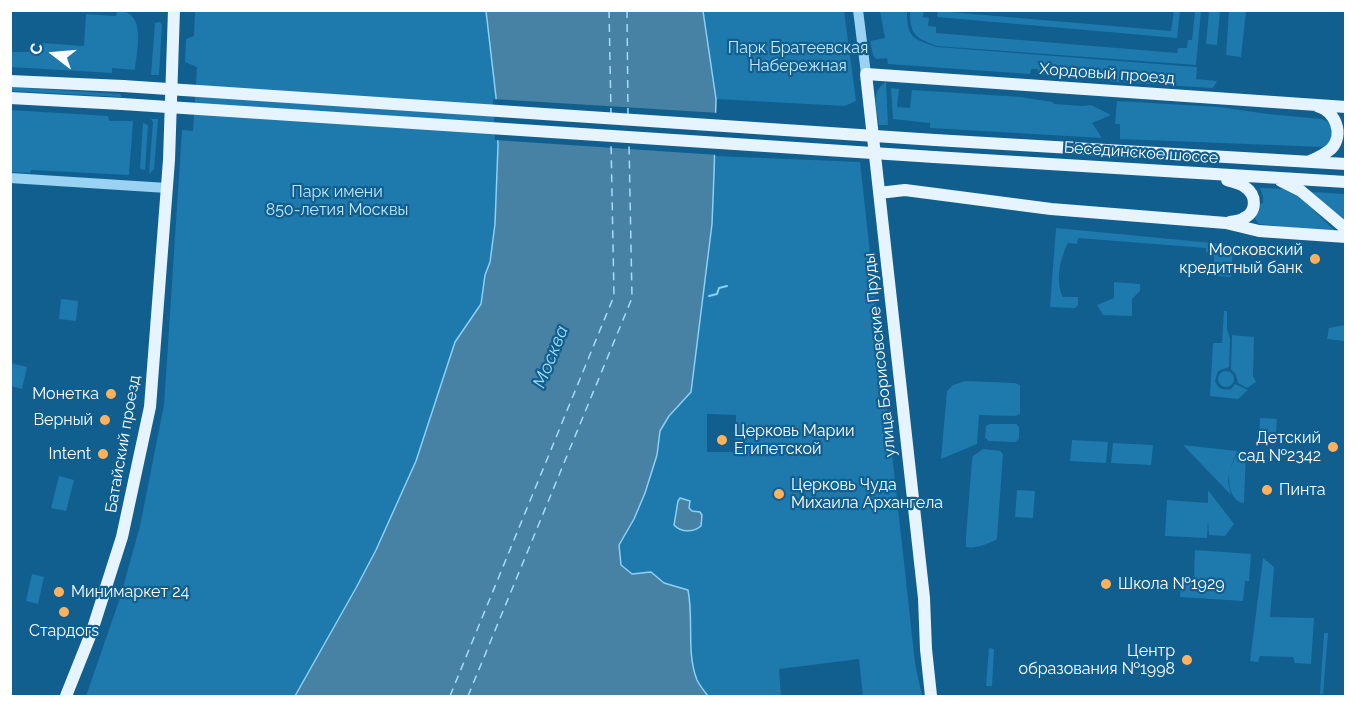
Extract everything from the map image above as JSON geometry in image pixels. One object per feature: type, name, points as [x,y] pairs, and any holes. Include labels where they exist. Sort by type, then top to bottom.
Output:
[{"type":"main road","name":"Батайский проезд","points":[[66,696],[108,585],[122,537],[135,487],[150,407],[174,74],[174,10]]},
{"type":"main road","name":"Хордовый проезд","points":[[866,74],[1346,107]]},
{"type":"main road","name":"улица Борисовские Пруды","points":[[866,74],[924,598],[931,696]]},
{"type":"main road","name":"Бесединское шоссе","points":[[10,81],[123,86],[935,140],[1346,164]]},
{"type":"main road","name":"Бесединское шоссе","points":[[10,98],[1346,182]]},
{"type":"main road","points":[[1308,162],[1331,148],[1337,134],[1334,117],[1328,111],[1311,104]]},
{"type":"main road","points":[[1209,175],[1241,184],[1252,194],[1253,208],[1249,215],[1243,219],[1226,223]]},
{"type":"main road","points":[[1269,177],[1289,183],[1301,190],[1346,229]]},
{"type":"main road","points":[[879,193],[905,190],[1051,209],[1226,223],[1259,231],[1346,237]]},
{"type":"street","name":"улица Борисовские Пруды","points":[[858,10],[866,74]]},
{"type":"street","points":[[10,178],[166,188]]},
{"type":"green space","points":[[117,11],[126,12],[133,17],[136,24],[138,43],[135,70],[112,68],[112,73],[11,67],[11,52],[41,52],[42,43],[84,46],[86,14],[116,16]]},
{"type":"green space","name":"Парк имени 850-летия Москвы","points":[[195,11],[486,11],[496,97],[498,146],[495,224],[490,262],[485,275],[481,304],[455,342],[416,461],[376,550],[295,696],[86,696],[120,598],[140,526],[164,405],[182,130],[193,131],[197,67],[185,62],[186,39],[194,36]]},
{"type":"green space","name":"Парк Братеевская Набережная","points":[[703,11],[844,11],[856,101],[845,106],[716,99]]},
{"type":"green space","points":[[880,11],[907,11],[908,27],[913,36],[937,47],[1197,67],[1196,79],[1217,81],[1213,88],[1038,74],[1038,69],[1031,69],[1030,74],[888,64],[887,58],[876,59],[870,41],[885,38]]},
{"type":"green space","points":[[910,11],[924,11],[923,17],[929,18],[928,26],[936,27],[936,33],[1177,53],[1178,48],[1187,48],[1188,40],[1192,40],[1195,11],[1201,11],[1196,65],[937,46],[915,35],[911,25]]},
{"type":"green space","points":[[938,11],[1171,31],[1174,11],[1180,11],[1177,38],[937,17]]},
{"type":"green space","points":[[1209,11],[1220,11],[1217,45],[1206,44]]},
{"type":"green space","points":[[1229,11],[1246,11],[1241,57],[1226,55]]},
{"type":"green space","points":[[160,22],[162,25],[159,75],[151,75],[155,23]]},
{"type":"green space","points":[[886,82],[888,125],[879,125],[876,95]]},
{"type":"green space","points":[[10,87],[120,94],[122,97],[11,91]]},
{"type":"green space","points":[[891,88],[899,89],[897,107],[910,108],[912,90],[1021,97],[1054,104],[1091,105],[1111,115],[1092,123],[1102,138],[930,128],[930,123],[893,119]]},
{"type":"green space","points":[[1117,101],[1219,107],[1321,119],[1327,121],[1333,129],[1330,143],[1324,147],[1120,139],[1120,124],[1115,124]]},
{"type":"green space","points":[[10,110],[108,116],[109,121],[133,121],[129,175],[31,170],[30,173],[11,172]]},
{"type":"green space","points":[[151,119],[158,119],[154,169],[149,174],[153,122]]},
{"type":"green space","points":[[143,123],[148,125],[145,170],[140,169]]},
{"type":"green space","points":[[715,156],[860,162],[915,663],[922,696],[863,696],[859,659],[779,669],[781,696],[708,696],[698,682],[694,670],[688,591],[664,583],[651,572],[632,574],[621,565],[619,545],[645,493],[657,455],[660,431],[669,416],[691,392],[712,224]],"holes":[[[707,414],[736,415],[735,452],[707,452]]]},
{"type":"green space","points":[[1260,188],[1292,189],[1334,230],[1333,232],[1259,224],[1255,219],[1260,204],[1263,203]]},
{"type":"green space","points":[[1312,192],[1345,194],[1345,224]]},
{"type":"green space","points":[[1056,228],[1233,245],[1231,277],[1218,276],[1219,263],[1214,262],[1214,253],[1206,252],[1206,248],[1078,238],[1077,244],[1068,243],[1061,263],[1059,284],[1063,297],[1078,297],[1078,305],[1075,308],[1050,307]]},
{"type":"green space","points":[[1114,282],[1140,284],[1140,291],[1132,299],[1132,316],[1103,315],[1097,305],[1114,298]]},
{"type":"green space","points":[[61,299],[78,301],[76,321],[59,319]]},
{"type":"green space","points":[[1224,311],[1227,311],[1227,329],[1230,339],[1229,367],[1218,371],[1215,381],[1219,388],[1231,389],[1235,384],[1248,390],[1238,399],[1210,396],[1213,343],[1222,343]]},
{"type":"green space","points":[[1345,325],[1345,341],[1327,339],[1329,328]]},
{"type":"green space","points":[[1232,335],[1254,337],[1253,376],[1256,382],[1247,388],[1238,383],[1231,369]]},
{"type":"green space","points":[[11,363],[27,367],[22,389],[11,386]]},
{"type":"green space","points":[[1223,371],[1229,371],[1234,379],[1232,385],[1223,387],[1218,382],[1218,376]]},
{"type":"green space","points":[[966,381],[1020,385],[1020,414],[1015,416],[979,415],[977,444],[941,459],[947,391],[953,385]]},
{"type":"green space","points":[[1260,418],[1277,419],[1275,443],[1259,442]]},
{"type":"green space","points":[[1016,424],[1019,427],[1019,439],[1015,442],[989,441],[985,438],[986,426]]},
{"type":"green space","points":[[1072,440],[1108,442],[1106,463],[1070,461]]},
{"type":"green space","points":[[1113,443],[1153,445],[1151,465],[1111,463]]},
{"type":"green space","points":[[1183,445],[1237,451],[1229,472],[1238,451],[1246,452],[1244,503],[1239,502],[1233,496],[1229,474],[1228,481],[1231,495]]},
{"type":"green space","points":[[983,449],[1000,451],[1003,454],[997,537],[996,540],[981,546],[966,547],[972,460],[973,456]]},
{"type":"green space","points":[[59,476],[74,480],[66,511],[51,508]]},
{"type":"green space","points":[[1017,490],[1035,491],[1033,518],[1015,517]]},
{"type":"green space","points":[[1208,490],[1234,524],[1225,536],[1209,535],[1208,521],[1207,538],[1165,536],[1167,500],[1208,503]]},
{"type":"green space","points":[[1195,550],[1251,554],[1249,581],[1245,581],[1243,601],[1180,597],[1181,578],[1194,578]]},
{"type":"green space","points":[[1263,558],[1274,567],[1270,617],[1314,618],[1311,664],[1295,663],[1293,657],[1260,656],[1258,662],[1250,661]]},
{"type":"green space","points":[[32,574],[44,577],[38,604],[26,601]]},
{"type":"green space","points":[[1324,633],[1328,633],[1323,694],[1320,694]]},
{"type":"green space","points":[[989,648],[994,649],[992,686],[986,686]]},
{"type":"water","name":"Москва","points":[[486,11],[703,11],[716,99],[714,174],[712,224],[691,392],[669,416],[660,431],[657,455],[645,493],[619,545],[621,565],[632,574],[651,572],[664,583],[688,590],[694,669],[698,682],[708,696],[295,696],[376,550],[416,461],[455,342],[481,304],[495,224],[498,146],[496,97]]},
{"type":"water","points":[[680,498],[690,501],[689,508],[692,511],[700,512],[701,526],[684,530],[674,525]]},
{"type":"pier","points":[[493,99],[719,113],[718,155],[495,140]]},
{"type":"waterway","points":[[709,296],[717,294],[719,288],[727,286]]},
{"type":"ferry route","points":[[609,10],[611,113]]},
{"type":"ferry route","points":[[627,10],[628,115]]},
{"type":"ferry route","points":[[450,696],[614,296],[611,142]]},
{"type":"ferry route","points":[[468,696],[632,298],[629,143]]},
{"type":"place","name":"Московский кредитный банк","points":[[1315,259]]},
{"type":"place","name":"Монетка","points":[[111,394]]},
{"type":"place","name":"Верный","points":[[105,420]]},
{"type":"place","name":"Церковь Марии Египетской","points":[[722,440]]},
{"type":"place","name":"Детский сад №2342","points":[[1333,447]]},
{"type":"place","name":"Intent","points":[[103,454]]},
{"type":"place","name":"Пинта","points":[[1267,490]]},
{"type":"place","name":"Церковь Чуда Михаила Архангела","points":[[779,494]]},
{"type":"place","name":"Школа №1929","points":[[1106,584]]},
{"type":"place","name":"Минимаркет 24","points":[[59,592]]},
{"type":"place","name":"Стардогs","points":[[64,612]]},
{"type":"place","name":"Центр образования №1998","points":[[1187,660]]}]
